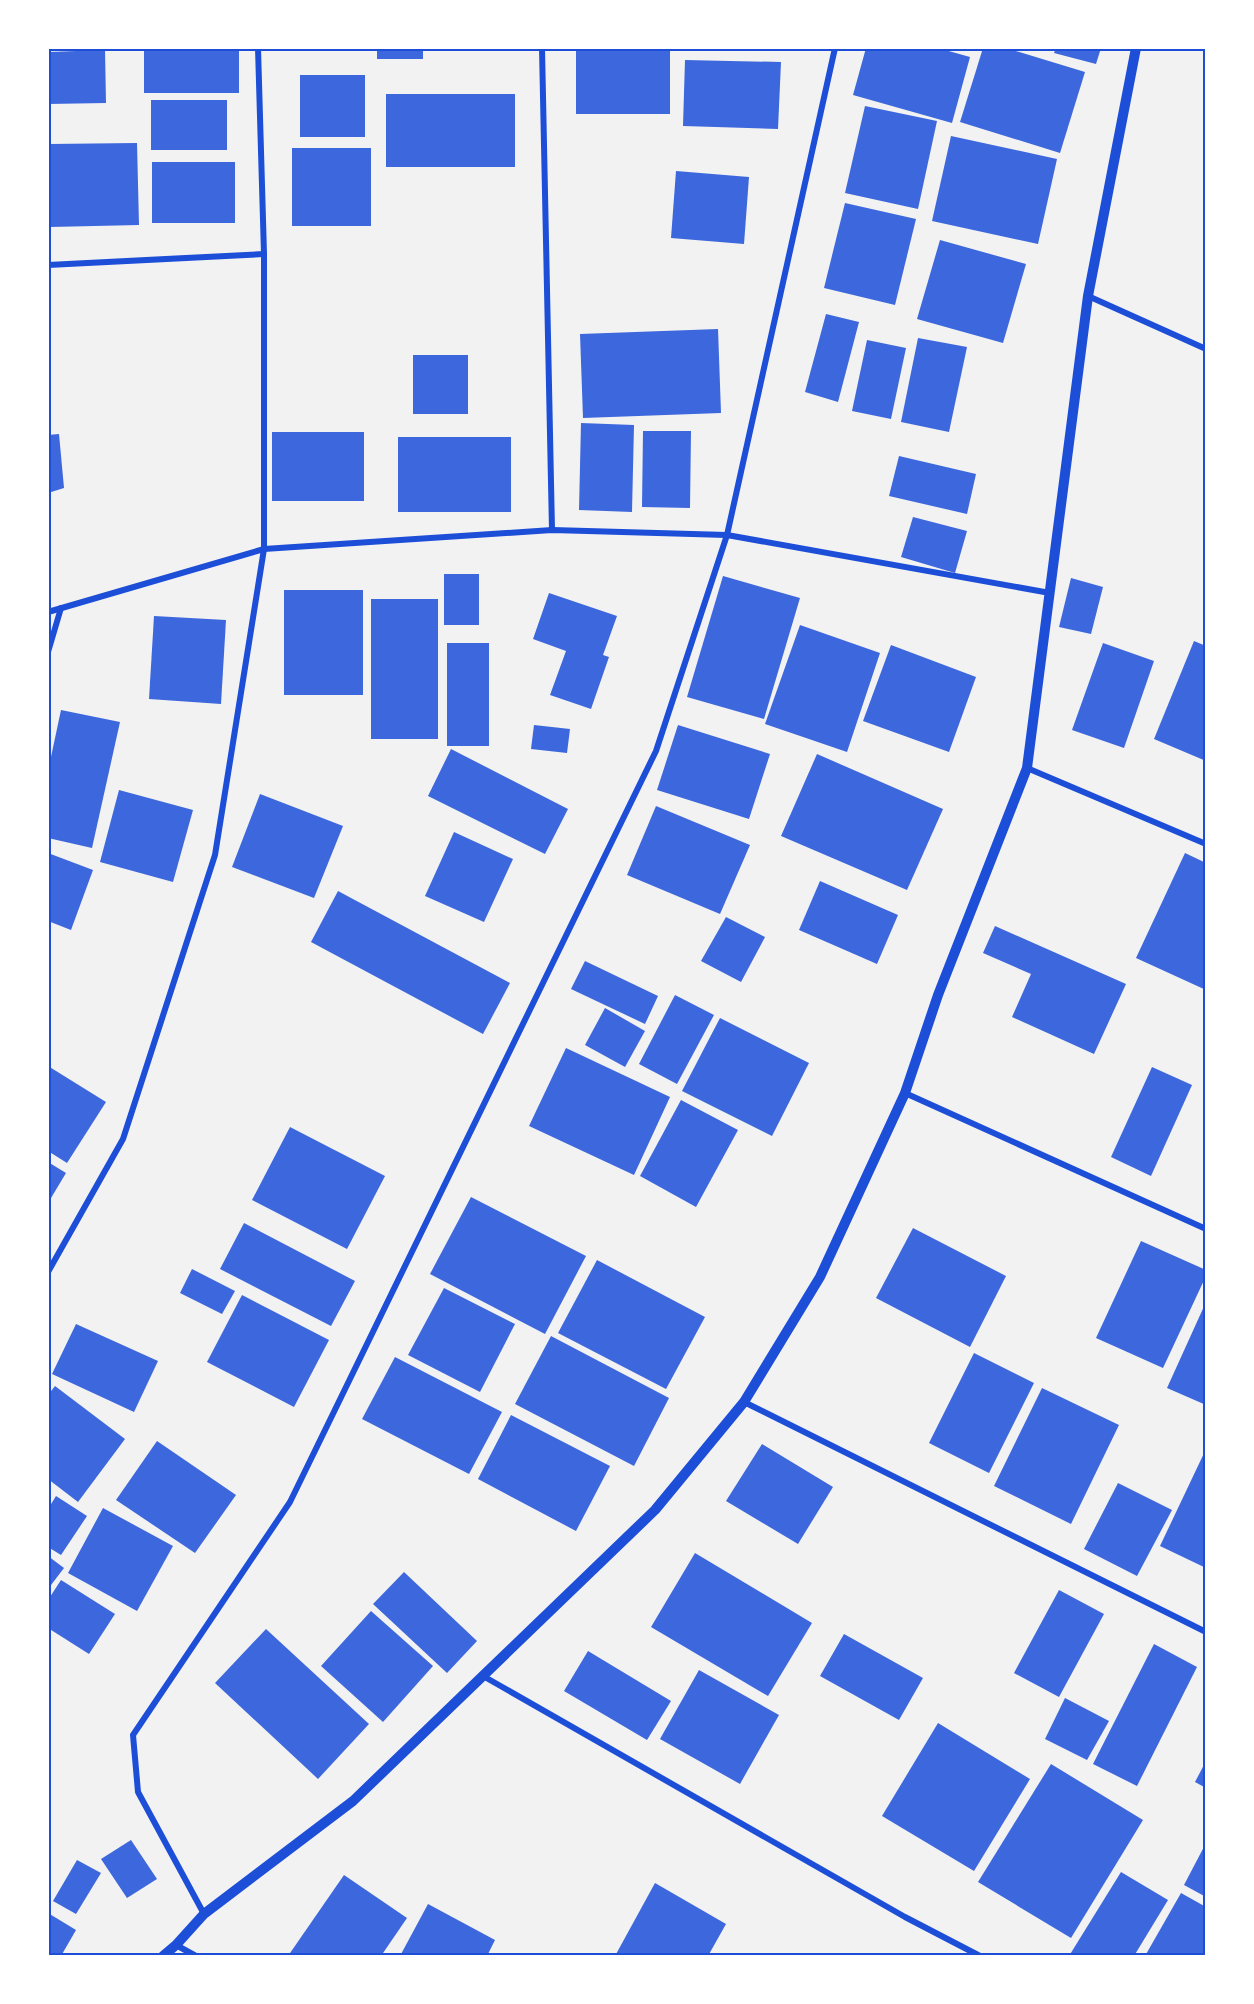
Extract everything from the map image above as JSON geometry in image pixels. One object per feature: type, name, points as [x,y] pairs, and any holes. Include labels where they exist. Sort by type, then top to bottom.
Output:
[{"type":"street","points":[[48,1272],[123,1139],[215,855],[264,549],[264,254],[258,48]]},
{"type":"street","points":[[542,48],[552,530]]},
{"type":"street","points":[[204,1914],[138,1792],[133,1735],[290,1502],[656,751],[727,535],[834,48]]},
{"type":"street","points":[[163,1956],[204,1914],[353,1801],[655,1510],[744,1402],[820,1277],[905,1093],[938,995],[1027,768],[1088,296],[1136,48]]},
{"type":"street","points":[[48,265],[264,254]]},
{"type":"street","points":[[1088,296],[1206,349]]},
{"type":"street","points":[[48,612],[264,549],[552,530],[727,535],[1050,593]]},
{"type":"street","points":[[48,652],[61,608]]},
{"type":"street","points":[[1027,768],[1206,844]]},
{"type":"street","points":[[905,1093],[1206,1229]]},
{"type":"street","points":[[744,1402],[1206,1632]]},
{"type":"street","points":[[483,1676],[905,1917],[980,1956]]},
{"type":"street","points":[[176,1945],[196,1956]]},
{"type":"building","points":[[144,48],[239,48],[239,93],[144,93]]},
{"type":"building","points":[[377,48],[423,48],[423,59],[377,59]]},
{"type":"building","points":[[576,48],[670,48],[670,114],[576,114]]},
{"type":"building","points":[[866,48],[938,48],[970,57],[952,123],[853,95]]},
{"type":"building","points":[[983,48],[1006,48],[1085,72],[1060,153],[960,122]]},
{"type":"building","points":[[1056,48],[1101,48],[1096,64],[1054,53]]},
{"type":"building","points":[[105,50],[106,103],[48,104],[48,52]]},
{"type":"building","points":[[685,60],[781,62],[778,129],[683,126]]},
{"type":"building","points":[[300,75],[365,75],[365,137],[300,137]]},
{"type":"building","points":[[386,94],[515,94],[515,167],[386,167]]},
{"type":"building","points":[[151,100],[227,100],[227,150],[151,150]]},
{"type":"building","points":[[865,106],[937,121],[918,209],[845,193]]},
{"type":"building","points":[[951,136],[1057,159],[1038,244],[932,221]]},
{"type":"building","points":[[137,143],[139,225],[50,227],[49,144]]},
{"type":"building","points":[[292,148],[371,148],[371,226],[292,226]]},
{"type":"building","points":[[152,162],[235,162],[235,223],[152,223]]},
{"type":"building","points":[[676,171],[749,177],[744,244],[671,238]]},
{"type":"building","points":[[845,203],[916,219],[895,305],[824,288]]},
{"type":"building","points":[[940,240],[1026,264],[1003,343],[917,319]]},
{"type":"building","points":[[826,314],[859,322],[838,402],[805,392]]},
{"type":"building","points":[[718,329],[721,413],[583,418],[580,334]]},
{"type":"building","points":[[918,338],[967,347],[949,432],[901,422]]},
{"type":"building","points":[[867,340],[906,348],[891,419],[852,411]]},
{"type":"building","points":[[413,355],[468,355],[468,414],[413,414]]},
{"type":"building","points":[[581,423],[634,425],[632,512],[579,510]]},
{"type":"building","points":[[643,431],[691,431],[690,508],[642,507]]},
{"type":"building","points":[[272,432],[364,432],[364,501],[272,501]]},
{"type":"building","points":[[59,434],[64,488],[48,493],[48,435]]},
{"type":"building","points":[[398,437],[511,437],[511,512],[398,512]]},
{"type":"building","points":[[899,456],[976,474],[967,514],[889,496]]},
{"type":"building","points":[[913,517],[967,531],[955,573],[901,557]]},
{"type":"building","points":[[444,574],[479,574],[479,625],[444,625]]},
{"type":"building","points":[[723,576],[800,598],[764,719],[687,697]]},
{"type":"building","points":[[1071,578],[1103,587],[1091,634],[1059,627]]},
{"type":"building","points":[[284,590],[363,590],[363,695],[284,695]]},
{"type":"building","points":[[549,593],[617,616],[603,655],[609,657],[591,709],[550,695],[566,651],[533,639]]},
{"type":"building","points":[[371,599],[438,599],[438,739],[371,739]]},
{"type":"building","points":[[154,616],[226,620],[221,704],[149,699]]},
{"type":"building","points":[[800,625],[880,653],[847,752],[765,724]]},
{"type":"building","points":[[1194,641],[1206,646],[1206,761],[1154,739]]},
{"type":"building","points":[[447,643],[489,643],[489,746],[447,746]]},
{"type":"building","points":[[1103,643],[1154,661],[1124,748],[1072,730]]},
{"type":"building","points":[[891,645],[976,677],[949,752],[863,721]]},
{"type":"building","points":[[61,710],[120,722],[92,848],[48,838],[48,771]]},
{"type":"building","points":[[534,725],[570,729],[567,753],[531,749]]},
{"type":"building","points":[[678,725],[770,754],[749,819],[657,790]]},
{"type":"building","points":[[451,749],[568,809],[545,854],[428,796]]},
{"type":"building","points":[[817,754],[943,809],[907,890],[781,836]]},
{"type":"building","points":[[119,790],[193,810],[173,882],[100,862]]},
{"type":"building","points":[[260,794],[343,826],[314,898],[232,867]]},
{"type":"building","points":[[656,806],[750,845],[720,914],[627,875]]},
{"type":"building","points":[[454,832],[513,859],[484,922],[425,896]]},
{"type":"building","points":[[48,853],[93,870],[71,930],[48,921]]},
{"type":"building","points":[[1185,853],[1206,863],[1206,990],[1136,958]]},
{"type":"building","points":[[820,881],[898,915],[877,964],[799,930]]},
{"type":"building","points":[[338,891],[510,983],[483,1034],[311,942]]},
{"type":"building","points":[[726,917],[765,937],[741,982],[701,961]]},
{"type":"building","points":[[995,926],[1126,984],[1094,1054],[1012,1017],[1031,974],[983,953]]},
{"type":"building","points":[[585,961],[658,996],[645,1024],[571,989]]},
{"type":"building","points":[[675,995],[714,1015],[677,1084],[639,1064]]},
{"type":"building","points":[[605,1008],[645,1031],[625,1067],[585,1045]]},
{"type":"building","points":[[720,1018],[809,1063],[772,1136],[682,1091]]},
{"type":"building","points":[[566,1048],[670,1097],[634,1175],[529,1126]]},
{"type":"building","points":[[48,1066],[106,1102],[67,1163],[48,1151]]},
{"type":"building","points":[[1152,1067],[1192,1085],[1151,1176],[1111,1157]]},
{"type":"building","points":[[681,1100],[738,1130],[696,1207],[640,1176]]},
{"type":"building","points":[[290,1127],[385,1176],[347,1249],[252,1200]]},
{"type":"building","points":[[48,1162],[66,1173],[48,1203]]},
{"type":"building","points":[[471,1197],[586,1256],[545,1334],[430,1274]]},
{"type":"building","points":[[244,1223],[355,1281],[331,1326],[220,1269]]},
{"type":"building","points":[[913,1228],[1006,1276],[970,1347],[876,1298]]},
{"type":"building","points":[[1141,1241],[1206,1270],[1206,1276],[1163,1368],[1096,1338]]},
{"type":"building","points":[[597,1260],[705,1317],[666,1389],[558,1333]]},
{"type":"building","points":[[192,1269],[235,1291],[222,1314],[180,1293]]},
{"type":"building","points":[[444,1288],[515,1324],[480,1392],[408,1355]]},
{"type":"building","points":[[242,1295],[329,1340],[294,1407],[207,1362]]},
{"type":"building","points":[[1206,1302],[1206,1405],[1167,1388]]},
{"type":"building","points":[[76,1324],[158,1361],[134,1412],[52,1374]]},
{"type":"building","points":[[551,1336],[669,1398],[634,1466],[515,1404]]},
{"type":"building","points":[[974,1353],[1034,1383],[989,1473],[929,1443]]},
{"type":"building","points":[[395,1357],[502,1412],[469,1474],[362,1419]]},
{"type":"building","points":[[55,1386],[125,1439],[78,1502],[48,1479],[48,1395]]},
{"type":"building","points":[[1042,1388],[1119,1425],[1071,1524],[994,1486]]},
{"type":"building","points":[[511,1415],[610,1466],[576,1531],[478,1479]]},
{"type":"building","points":[[157,1441],[236,1495],[195,1553],[116,1500]]},
{"type":"building","points":[[762,1444],[833,1487],[798,1544],[726,1501]]},
{"type":"building","points":[[1206,1449],[1206,1568],[1160,1546]]},
{"type":"building","points":[[1118,1483],[1172,1510],[1137,1576],[1084,1549]]},
{"type":"building","points":[[56,1496],[87,1516],[61,1555],[48,1547],[48,1509]]},
{"type":"building","points":[[103,1508],[173,1546],[137,1611],[68,1573]]},
{"type":"building","points":[[695,1553],[812,1623],[768,1696],[651,1627]]},
{"type":"building","points":[[48,1556],[64,1568],[48,1589]]},
{"type":"building","points":[[404,1572],[477,1641],[447,1673],[373,1604]]},
{"type":"building","points":[[61,1580],[115,1614],[89,1654],[48,1628],[48,1600]]},
{"type":"building","points":[[1059,1590],[1104,1614],[1059,1697],[1014,1673]]},
{"type":"building","points":[[371,1611],[433,1666],[383,1722],[321,1666]]},
{"type":"building","points":[[266,1629],[369,1724],[318,1779],[215,1683]]},
{"type":"building","points":[[844,1634],[923,1678],[899,1720],[820,1676]]},
{"type":"building","points":[[1154,1644],[1197,1667],[1137,1786],[1093,1764]]},
{"type":"building","points":[[588,1651],[671,1701],[647,1740],[564,1691]]},
{"type":"building","points":[[699,1670],[779,1715],[740,1784],[660,1739]]},
{"type":"building","points":[[1065,1698],[1109,1721],[1087,1760],[1045,1739]]},
{"type":"building","points":[[938,1723],[1030,1779],[974,1871],[882,1816]]},
{"type":"building","points":[[1206,1761],[1206,1788],[1195,1782]]},
{"type":"building","points":[[1051,1764],[1143,1820],[1071,1938],[978,1882]]},
{"type":"building","points":[[131,1840],[157,1879],[127,1898],[101,1859]]},
{"type":"building","points":[[1206,1843],[1206,1897],[1184,1885]]},
{"type":"building","points":[[77,1860],[101,1873],[76,1914],[53,1901]]},
{"type":"building","points":[[1121,1872],[1168,1900],[1134,1956],[1069,1956]]},
{"type":"building","points":[[344,1875],[407,1918],[381,1956],[288,1956]]},
{"type":"building","points":[[655,1883],[726,1924],[708,1956],[615,1956]]},
{"type":"building","points":[[1181,1893],[1206,1907],[1206,1956],[1145,1956]]},
{"type":"building","points":[[428,1904],[495,1940],[487,1956],[400,1956]]},
{"type":"building","points":[[48,1913],[76,1930],[61,1956],[48,1956]]}]
